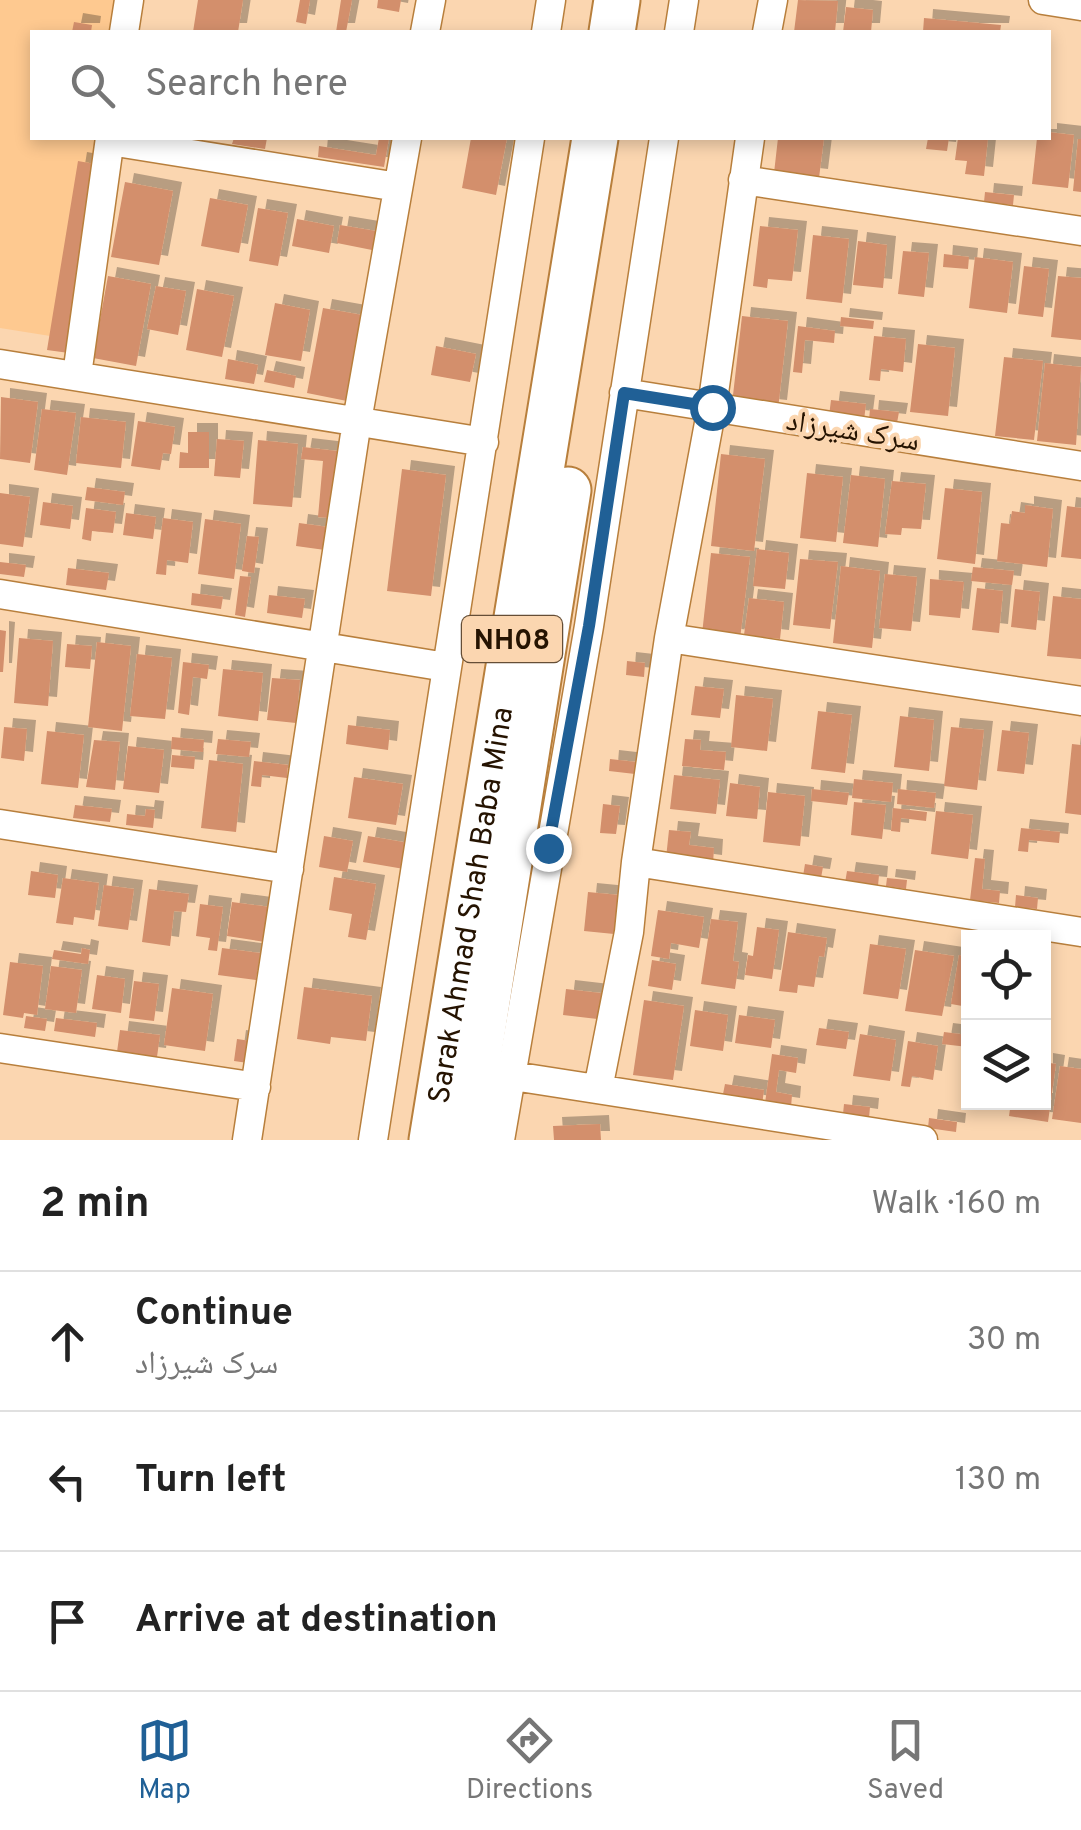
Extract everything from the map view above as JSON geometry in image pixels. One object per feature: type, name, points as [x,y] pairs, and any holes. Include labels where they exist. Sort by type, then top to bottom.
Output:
[{"type":"highway","points":[[612,30],[618,0]]},
{"type":"highway","points":[[640,30],[645,0]]},
{"type":"highway","name":"Sarak Ahmad Shah Baba Mina","points":[[432,1140],[594,140]]},
{"type":"highway","name":"NH08","points":[[464,1140],[624,140]]},
{"type":"street","points":[[124,30],[129,0]]},
{"type":"street","points":[[425,30],[431,0]]},
{"type":"street","points":[[546,30],[551,0]]},
{"type":"street","points":[[680,30],[684,0]]},
{"type":"street","points":[[768,30],[773,0]]},
{"type":"street","points":[[1043,0],[1081,6]]},
{"type":"street","points":[[77,376],[110,140]]},
{"type":"street","points":[[116,140],[398,187]]},
{"type":"street","points":[[247,1140],[357,421],[407,140]]},
{"type":"street","points":[[373,1140],[530,140]]},
{"type":"street","points":[[500,1140],[589,626],[664,140]]},
{"type":"street","points":[[598,1089],[630,932],[636,862],[669,638],[712,407],[750,140]]},
{"type":"street","points":[[742,180],[1081,232]]},
{"type":"street","points":[[0,364],[484,442]]},
{"type":"street","name":"سرک شیرزاد","points":[[624,393],[1081,466]]},
{"type":"street","points":[[0,594],[446,666]]},
{"type":"street","points":[[669,638],[1081,701]]},
{"type":"street","points":[[0,824],[289,868]]},
{"type":"street","points":[[636,862],[1081,932]]},
{"type":"street","points":[[0,1048],[256,1086]]},
{"type":"street","points":[[513,1076],[923,1140]]},
{"type":"shaded area","points":[[0,0],[114,0],[110,30],[30,30],[30,140],[96,140],[69,339],[0,328]]},
{"type":"building","points":[[198,0],[243,0],[238,30],[193,30]]},
{"type":"building","points":[[300,0],[310,0],[306,24],[296,22]]},
{"type":"building","points":[[341,0],[352,0],[346,30],[336,30]]},
{"type":"building","points":[[378,0],[401,0],[399,12],[377,8]]},
{"type":"building","points":[[798,0],[838,1],[835,30],[794,30]]},
{"type":"building","points":[[846,7],[873,10],[871,30],[843,30]]},
{"type":"building","points":[[924,18],[1001,25],[1000,30],[923,30]]},
{"type":"building","points":[[74,22],[92,25],[91,30],[72,30]]},
{"type":"building","points":[[1051,132],[1074,135],[1068,188],[1032,184],[1037,140],[1051,140]]},
{"type":"building","points":[[1081,139],[1081,192],[1073,191]]},
{"type":"building","points":[[233,140],[267,140],[265,149],[232,144]]},
{"type":"building","points":[[379,140],[389,140],[384,167],[318,157],[319,146],[376,155]]},
{"type":"building","points":[[471,140],[507,140],[496,195],[462,188]]},
{"type":"building","points":[[778,140],[824,140],[819,178],[774,173]]},
{"type":"building","points":[[928,140],[949,140],[947,151],[926,149]]},
{"type":"building","points":[[958,140],[988,140],[984,176],[965,174],[967,161],[955,160]]},
{"type":"building","points":[[78,161],[100,165],[69,353],[47,350]]},
{"type":"building","points":[[125,182],[173,191],[159,265],[111,257]]},
{"type":"building","points":[[985,192],[1014,195],[1013,205],[984,202]]},
{"type":"building","points":[[210,198],[248,205],[239,253],[201,246]]},
{"type":"building","points":[[258,208],[288,213],[278,266],[249,261]]},
{"type":"building","points":[[297,219],[334,226],[329,253],[292,246]]},
{"type":"building","points":[[340,225],[376,231],[372,250],[337,243]]},
{"type":"building","points":[[760,226],[798,230],[792,281],[768,279],[767,288],[753,286]]},
{"type":"building","points":[[813,235],[849,239],[842,303],[806,299]]},
{"type":"building","points":[[858,241],[887,245],[883,288],[853,285]]},
{"type":"building","points":[[903,251],[929,253],[924,297],[898,294]]},
{"type":"building","points":[[944,254],[969,257],[968,269],[943,267]]},
{"type":"building","points":[[975,257],[1013,262],[1007,313],[969,308]]},
{"type":"building","points":[[1024,266],[1049,269],[1043,317],[1018,314]]},
{"type":"building","points":[[108,276],[151,284],[136,366],[93,358]]},
{"type":"building","points":[[1058,276],[1081,278],[1081,340],[1051,337]]},
{"type":"building","points":[[156,286],[186,291],[178,335],[147,329]]},
{"type":"building","points":[[197,289],[234,296],[222,357],[186,350]]},
{"type":"building","points":[[275,303],[310,310],[301,361],[265,355]]},
{"type":"building","points":[[323,308],[368,316],[352,402],[307,393]]},
{"type":"building","points":[[742,316],[788,321],[778,409],[732,404]]},
{"type":"building","points":[[841,317],[874,321],[873,329],[840,326]]},
{"type":"building","points":[[798,326],[835,331],[834,343],[805,340],[802,373],[793,372]]},
{"type":"building","points":[[874,336],[906,339],[903,372],[881,369],[880,381],[869,380]]},
{"type":"building","points":[[918,344],[955,348],[948,416],[910,412]]},
{"type":"building","points":[[436,346],[476,354],[470,382],[431,375]]},
{"type":"building","points":[[1004,357],[1043,361],[1034,440],[995,436]]},
{"type":"building","points":[[228,359],[258,365],[254,384],[225,379]]},
{"type":"building","points":[[1045,363],[1081,367],[1076,445],[1037,441]]},
{"type":"building","points":[[267,370],[296,376],[294,388],[264,382]]},
{"type":"building","points":[[1,397],[38,402],[30,463],[0,459]]},
{"type":"building","points":[[831,400],[866,404],[864,420],[829,416]]},
{"type":"building","points":[[42,409],[76,413],[67,475],[34,470]]},
{"type":"building","points":[[870,409],[899,412],[897,423],[869,420]]},
{"type":"building","points":[[81,417],[126,422],[121,468],[76,463]]},
{"type":"building","points":[[138,421],[175,427],[171,454],[163,453],[160,470],[131,466]]},
{"type":"building","points":[[188,432],[209,432],[209,468],[179,468],[180,452],[188,453]]},
{"type":"building","points":[[217,439],[244,441],[240,478],[214,476]]},
{"type":"building","points":[[258,440],[298,444],[292,507],[253,504]]},
{"type":"building","points":[[303,447],[337,451],[330,518],[318,517],[323,461],[301,459]]},
{"type":"building","points":[[721,454],[765,459],[754,551],[711,546]]},
{"type":"building","points":[[402,469],[446,475],[431,596],[387,591]]},
{"type":"building","points":[[807,473],[843,477],[836,542],[800,538]]},
{"type":"building","points":[[851,475],[885,479],[878,547],[843,543]]},
{"type":"building","points":[[892,481],[926,484],[921,529],[902,528],[901,535],[885,534]]},
{"type":"building","points":[[87,487],[125,492],[123,505],[85,500]]},
{"type":"building","points":[[945,488],[982,492],[975,564],[937,559]]},
{"type":"building","points":[[0,493],[30,497],[23,547],[0,544]]},
{"type":"building","points":[[43,502],[73,506],[70,529],[40,525]]},
{"type":"building","points":[[1025,505],[1053,509],[1047,567],[997,561],[1001,523],[1010,524],[1012,511],[1025,513]]},
{"type":"building","points":[[1067,506],[1081,508],[1081,559],[1061,557]]},
{"type":"building","points":[[86,508],[116,512],[113,533],[92,531],[91,541],[82,539]]},
{"type":"building","points":[[126,513],[156,517],[153,539],[123,535]]},
{"type":"building","points":[[163,518],[193,522],[188,563],[167,560],[166,575],[156,574]]},
{"type":"building","points":[[205,519],[241,524],[234,579],[198,574]]},
{"type":"building","points":[[299,523],[328,527],[325,550],[296,546]]},
{"type":"building","points":[[247,536],[259,537],[254,573],[242,571]]},
{"type":"building","points":[[757,549],[789,553],[785,589],[753,586]]},
{"type":"building","points":[[711,553],[750,557],[740,639],[702,634]]},
{"type":"building","points":[[800,559],[838,562],[830,629],[793,625]]},
{"type":"building","points":[[0,562],[26,565],[24,577],[0,574]]},
{"type":"building","points":[[841,566],[880,571],[872,648],[833,643]]},
{"type":"building","points":[[973,567],[1014,571],[1012,585],[971,581]]},
{"type":"building","points":[[68,568],[109,573],[106,590],[66,585]]},
{"type":"building","points":[[885,574],[917,577],[911,631],[879,628]]},
{"type":"building","points":[[240,576],[251,577],[245,617],[235,615]]},
{"type":"building","points":[[930,579],[964,582],[960,618],[929,615]]},
{"type":"building","points":[[977,588],[1003,591],[999,633],[972,630]]},
{"type":"building","points":[[1015,589],[1040,592],[1036,630],[1011,627]]},
{"type":"building","points":[[192,593],[223,597],[221,609],[191,605]]},
{"type":"building","points":[[269,595],[305,599],[302,618],[267,613]]},
{"type":"building","points":[[1053,596],[1081,599],[1081,659],[1047,656]]},
{"type":"building","points":[[749,598],[784,602],[780,639],[744,635]]},
{"type":"building","points":[[0,630],[6,631],[3,672],[0,672]]},
{"type":"building","points":[[19,638],[53,641],[48,706],[14,703]]},
{"type":"building","points":[[97,642],[131,646],[122,731],[88,727]]},
{"type":"building","points":[[67,644],[92,646],[90,669],[65,667]]},
{"type":"building","points":[[137,654],[172,658],[165,719],[130,716]]},
{"type":"building","points":[[627,661],[645,663],[644,677],[626,675]]},
{"type":"building","points":[[183,662],[209,665],[207,679],[193,677],[189,715],[178,713]]},
{"type":"building","points":[[223,669],[263,673],[258,721],[218,716]]},
{"type":"building","points":[[272,678],[300,680],[296,723],[267,720]]},
{"type":"building","points":[[695,686],[724,689],[720,718],[691,715]]},
{"type":"building","points":[[736,695],[773,699],[767,751],[731,747]]},
{"type":"building","points":[[818,711],[852,715],[845,773],[811,769]]},
{"type":"building","points":[[900,716],[934,720],[929,771],[894,767]]},
{"type":"building","points":[[348,725],[390,730],[388,750],[346,744]]},
{"type":"building","points":[[4,727],[27,729],[24,761],[1,758]]},
{"type":"building","points":[[951,727],[984,730],[977,790],[944,786]]},
{"type":"building","points":[[1002,730],[1029,733],[1024,774],[997,771]]},
{"type":"building","points":[[47,731],[84,735],[78,788],[41,784]]},
{"type":"building","points":[[172,737],[204,740],[203,752],[171,749]]},
{"type":"building","points":[[218,739],[251,742],[249,757],[216,754]]},
{"type":"building","points":[[685,739],[701,740],[700,750],[726,752],[724,770],[682,766]]},
{"type":"building","points":[[94,740],[120,742],[115,790],[86,787]]},
{"type":"building","points":[[1072,744],[1081,745],[1081,815],[1065,813]]},
{"type":"building","points":[[128,746],[164,750],[159,793],[123,789]]},
{"type":"building","points":[[172,755],[195,757],[194,769],[171,767]]},
{"type":"building","points":[[610,759],[645,763],[643,782],[634,781],[635,774],[609,771]]},
{"type":"building","points":[[209,760],[243,764],[236,832],[201,828]]},
{"type":"building","points":[[254,761],[288,765],[287,778],[262,775],[261,787],[251,786]]},
{"type":"building","points":[[674,775],[720,780],[716,814],[670,809]]},
{"type":"building","points":[[354,777],[403,784],[396,825],[348,818]]},
{"type":"building","points":[[854,779],[893,783],[891,802],[852,798]]},
{"type":"building","points":[[730,783],[760,787],[757,819],[726,816]]},
{"type":"building","points":[[812,789],[849,793],[847,805],[811,801]]},
{"type":"building","points":[[898,789],[936,793],[934,808],[897,804]]},
{"type":"building","points":[[768,792],[805,796],[800,846],[763,842]]},
{"type":"building","points":[[854,802],[886,805],[882,839],[851,835]]},
{"type":"building","points":[[603,804],[620,806],[616,834],[600,833]]},
{"type":"building","points":[[75,805],[112,809],[110,822],[73,818]]},
{"type":"building","points":[[893,808],[927,812],[926,821],[901,818],[900,832],[891,831]]},
{"type":"building","points":[[146,809],[155,810],[153,828],[126,825],[127,814],[145,816]]},
{"type":"building","points":[[936,811],[973,815],[968,859],[931,854]]},
{"type":"building","points":[[1021,828],[1060,832],[1059,843],[1029,840],[1028,852],[1018,851]]},
{"type":"building","points":[[669,830],[691,832],[689,845],[714,848],[713,864],[666,858]]},
{"type":"building","points":[[324,836],[353,841],[347,872],[319,867]]},
{"type":"building","points":[[368,836],[409,843],[404,869],[363,862]]},
{"type":"building","points":[[975,858],[985,859],[982,889],[1000,891],[999,903],[970,900]]},
{"type":"building","points":[[805,864],[823,867],[821,878],[803,876]]},
{"type":"building","points":[[31,871],[58,875],[55,898],[28,895]]},
{"type":"building","points":[[847,871],[879,875],[878,886],[845,883]]},
{"type":"building","points":[[334,877],[376,884],[366,940],[348,937],[352,914],[329,910]]},
{"type":"building","points":[[63,878],[99,883],[94,920],[74,917],[73,925],[56,923]]},
{"type":"building","points":[[887,878],[907,880],[906,889],[886,886]]},
{"type":"building","points":[[104,885],[134,889],[128,930],[98,926]]},
{"type":"building","points":[[149,889],[189,894],[186,912],[174,911],[170,946],[142,942]]},
{"type":"building","points":[[588,892],[629,896],[624,935],[584,931]]},
{"type":"building","points":[[1016,895],[1038,898],[1037,909],[1015,907]]},
{"type":"building","points":[[232,902],[270,907],[265,942],[227,936]]},
{"type":"building","points":[[200,904],[223,907],[217,951],[208,950],[210,938],[196,936]]},
{"type":"building","points":[[658,910],[704,917],[699,948],[671,943],[669,959],[651,956]]},
{"type":"building","points":[[711,919],[738,922],[733,961],[739,962],[735,989],[701,984]]},
{"type":"building","points":[[757,927],[779,930],[772,979],[745,975],[748,955],[753,956]]},
{"type":"building","points":[[788,932],[827,938],[824,957],[819,956],[814,987],[798,985],[797,993],[779,991]]},
{"type":"building","points":[[870,944],[906,949],[898,999],[863,994]]},
{"type":"building","points":[[82,948],[90,950],[88,964],[52,959],[54,950],[81,954]]},
{"type":"building","points":[[222,948],[260,953],[256,980],[218,975]]},
{"type":"building","points":[[915,950],[954,956],[942,1016],[905,1011]]},
{"type":"building","points":[[959,955],[961,1006],[951,1004]]},
{"type":"building","points":[[652,960],[676,964],[672,990],[648,986]]},
{"type":"building","points":[[10,962],[43,966],[37,1015],[3,1015]]},
{"type":"building","points":[[51,966],[82,970],[76,1013],[45,1009]]},
{"type":"building","points":[[97,975],[125,979],[121,1013],[92,1009]]},
{"type":"building","points":[[134,981],[159,984],[154,1021],[129,1018]]},
{"type":"building","points":[[304,987],[372,996],[366,1041],[331,1037],[330,1044],[297,1039]]},
{"type":"building","points":[[172,988],[213,994],[205,1051],[164,1045]]},
{"type":"building","points":[[566,989],[609,994],[606,1020],[563,1015]]},
{"type":"building","points":[[644,1000],[684,1006],[673,1080],[633,1075]]},
{"type":"building","points":[[695,1010],[728,1015],[723,1051],[690,1046]]},
{"type":"building","points":[[739,1015],[775,1020],[771,1048],[735,1043]]},
{"type":"building","points":[[26,1016],[47,1019],[45,1031],[24,1028]]},
{"type":"building","points":[[56,1018],[97,1023],[95,1037],[54,1031]]},
{"type":"building","points":[[819,1028],[849,1032],[846,1049],[816,1045]]},
{"type":"building","points":[[120,1030],[160,1035],[157,1057],[117,1052]]},
{"type":"building","points":[[944,1032],[961,1034],[961,1046],[942,1044]]},
{"type":"building","points":[[860,1034],[896,1040],[890,1081],[853,1076]]},
{"type":"building","points":[[237,1039],[258,1042],[255,1064],[234,1061]]},
{"type":"building","points":[[908,1041],[938,1046],[933,1080],[912,1076],[910,1087],[901,1086]]},
{"type":"building","points":[[772,1054],[798,1058],[796,1073],[779,1070],[776,1092],[792,1095],[791,1107],[765,1103]]},
{"type":"building","points":[[1051,1063],[1056,1064],[1051,1100]]},
{"type":"building","points":[[1060,1066],[1081,1069],[1081,1123],[1052,1119]]},
{"type":"building","points":[[725,1084],[764,1090],[762,1105],[722,1099]]},
{"type":"building","points":[[844,1104],[870,1107],[869,1118],[843,1114]]},
{"type":"building","points":[[1010,1110],[1050,1110],[1048,1122],[1009,1116]]},
{"type":"building","points":[[929,1118],[957,1122],[956,1132],[928,1128]]},
{"type":"building","points":[[600,1124],[601,1140],[554,1140],[553,1126]]},
{"type":"route","points":[[548,848],[589,626],[624,393],[712,407]]}]
